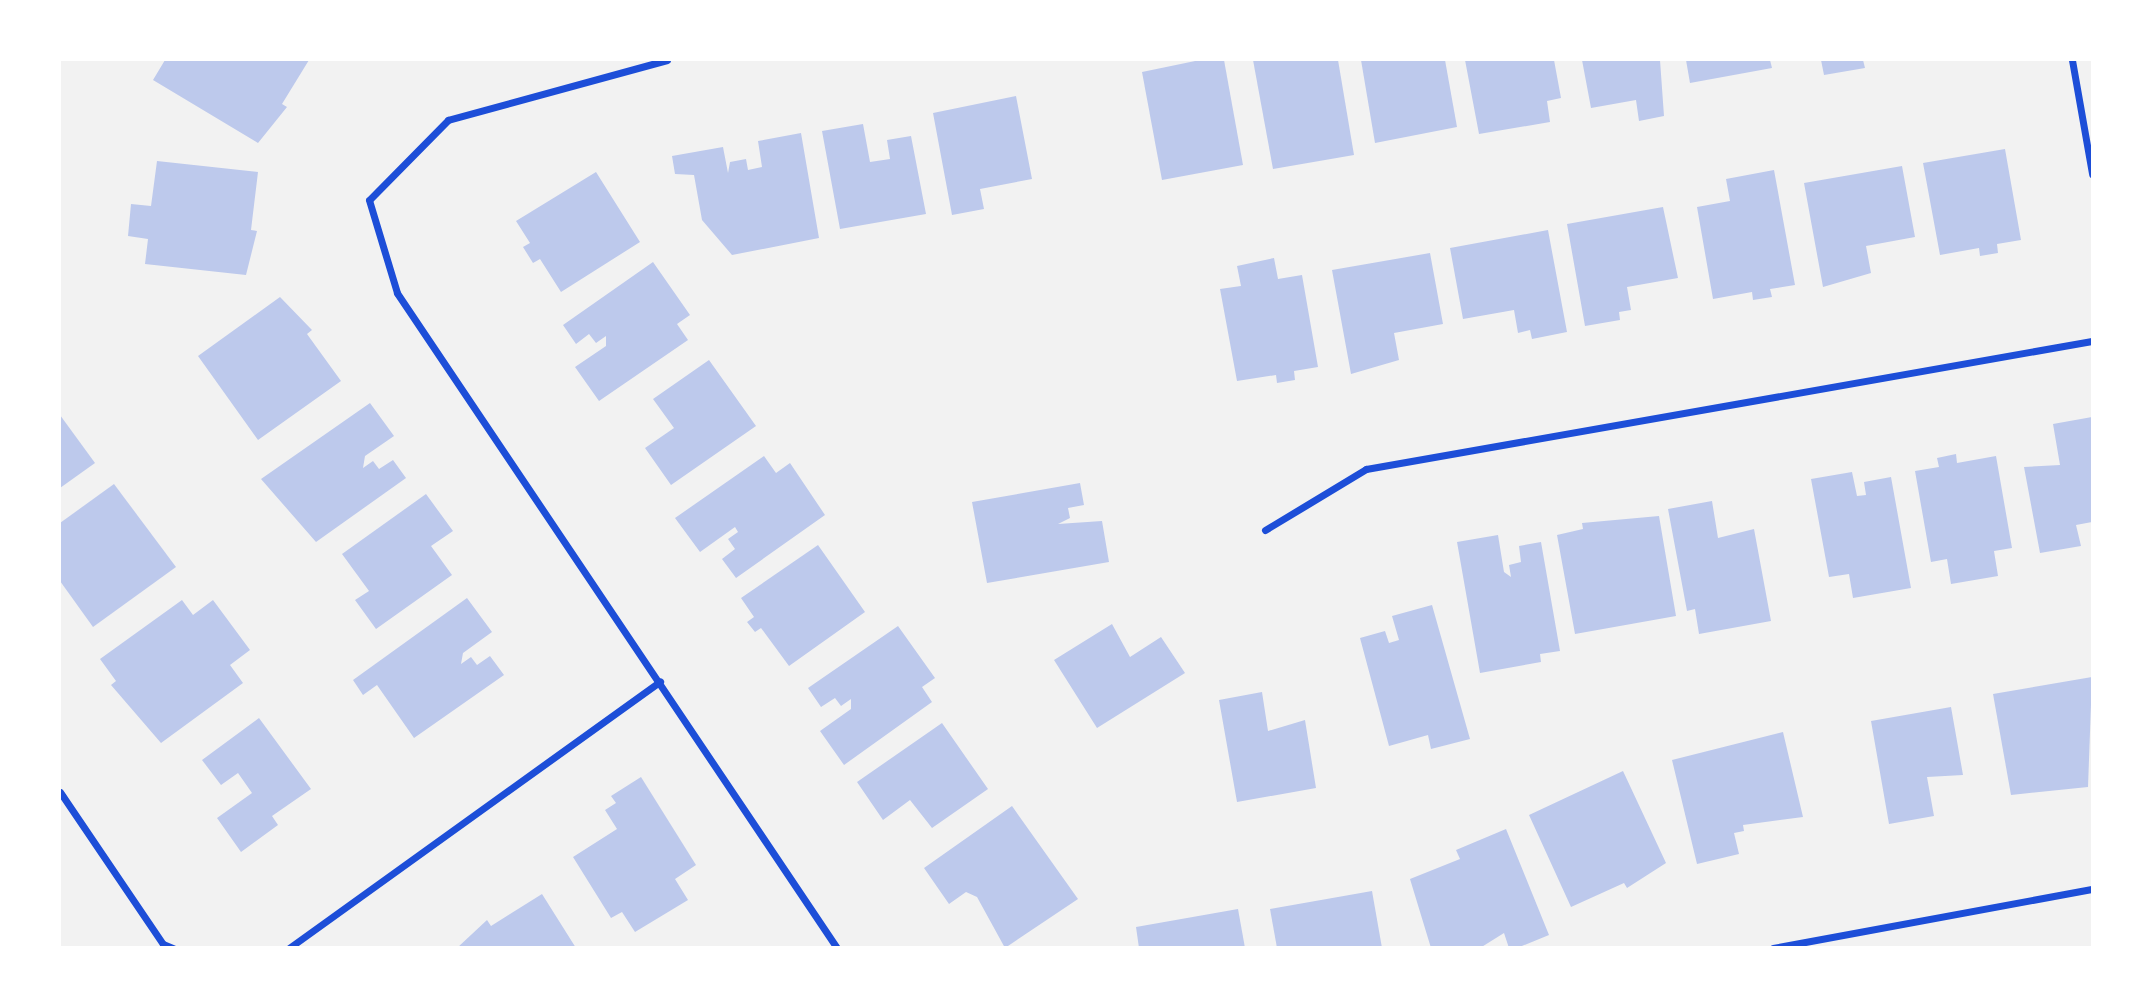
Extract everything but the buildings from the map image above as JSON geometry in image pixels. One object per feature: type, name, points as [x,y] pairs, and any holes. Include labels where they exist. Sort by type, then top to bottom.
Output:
[{"type":"street","points":[[667,60],[448,120],[369,200],[397,293],[660,681],[836,947]]},
{"type":"street","points":[[2072,60],[2092,174]]},
{"type":"street","points":[[1265,530],[1366,469],[2092,341]]},
{"type":"street","points":[[289,947],[660,681]]},
{"type":"street","points":[[60,792],[163,944],[173,947]]},
{"type":"street","points":[[1773,947],[2092,890]]}]
